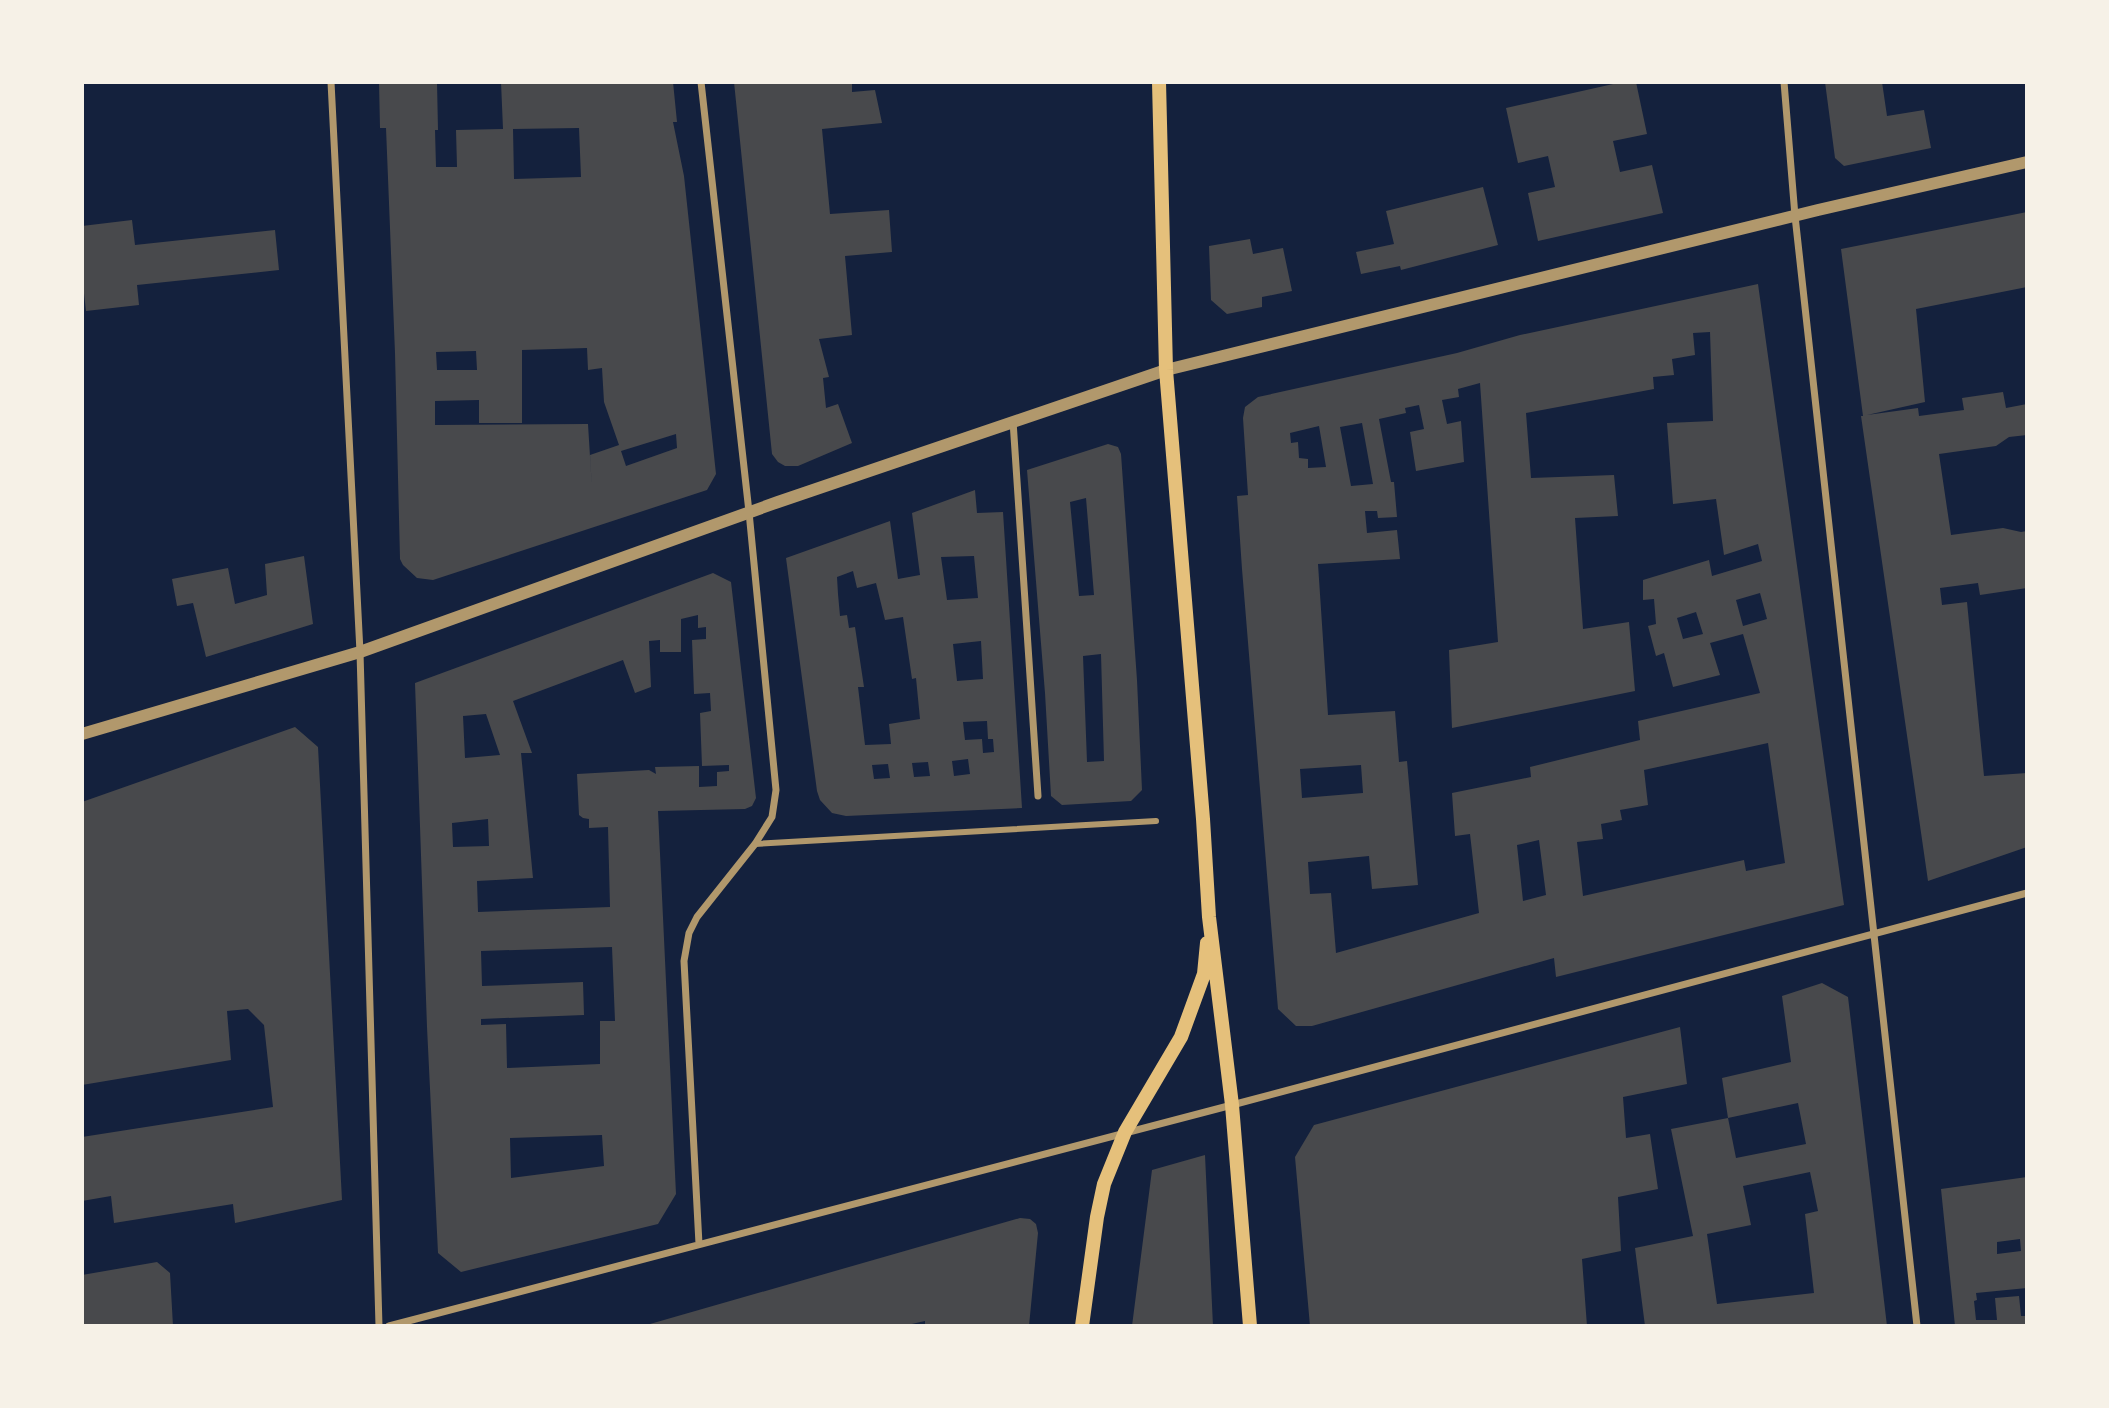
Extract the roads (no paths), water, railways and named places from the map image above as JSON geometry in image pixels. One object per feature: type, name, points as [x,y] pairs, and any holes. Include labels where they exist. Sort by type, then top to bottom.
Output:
[{"type":"main road","points":[[1159,82],[1166,370],[1209,917],[1232,1105],[1250,1326]]},
{"type":"main road","points":[[1082,1326],[1104,1184],[1125,1132],[1167,1063],[1188,1020],[1204,974],[1209,917]]},
{"type":"street","points":[[331,82],[360,652],[379,1326]]},
{"type":"street","points":[[699,1244],[684,961],[689,933],[697,917],[755,844],[772,817],[776,790],[701,82]]},
{"type":"street","points":[[1784,82],[1795,216],[1917,1326]]},
{"type":"street","points":[[82,734],[360,652],[748,512],[1166,370],[2027,162]]},
{"type":"street","points":[[1013,421],[1038,796]]},
{"type":"street","points":[[755,844],[1156,821]]},
{"type":"street","points":[[389,1326],[2027,893]]}]
